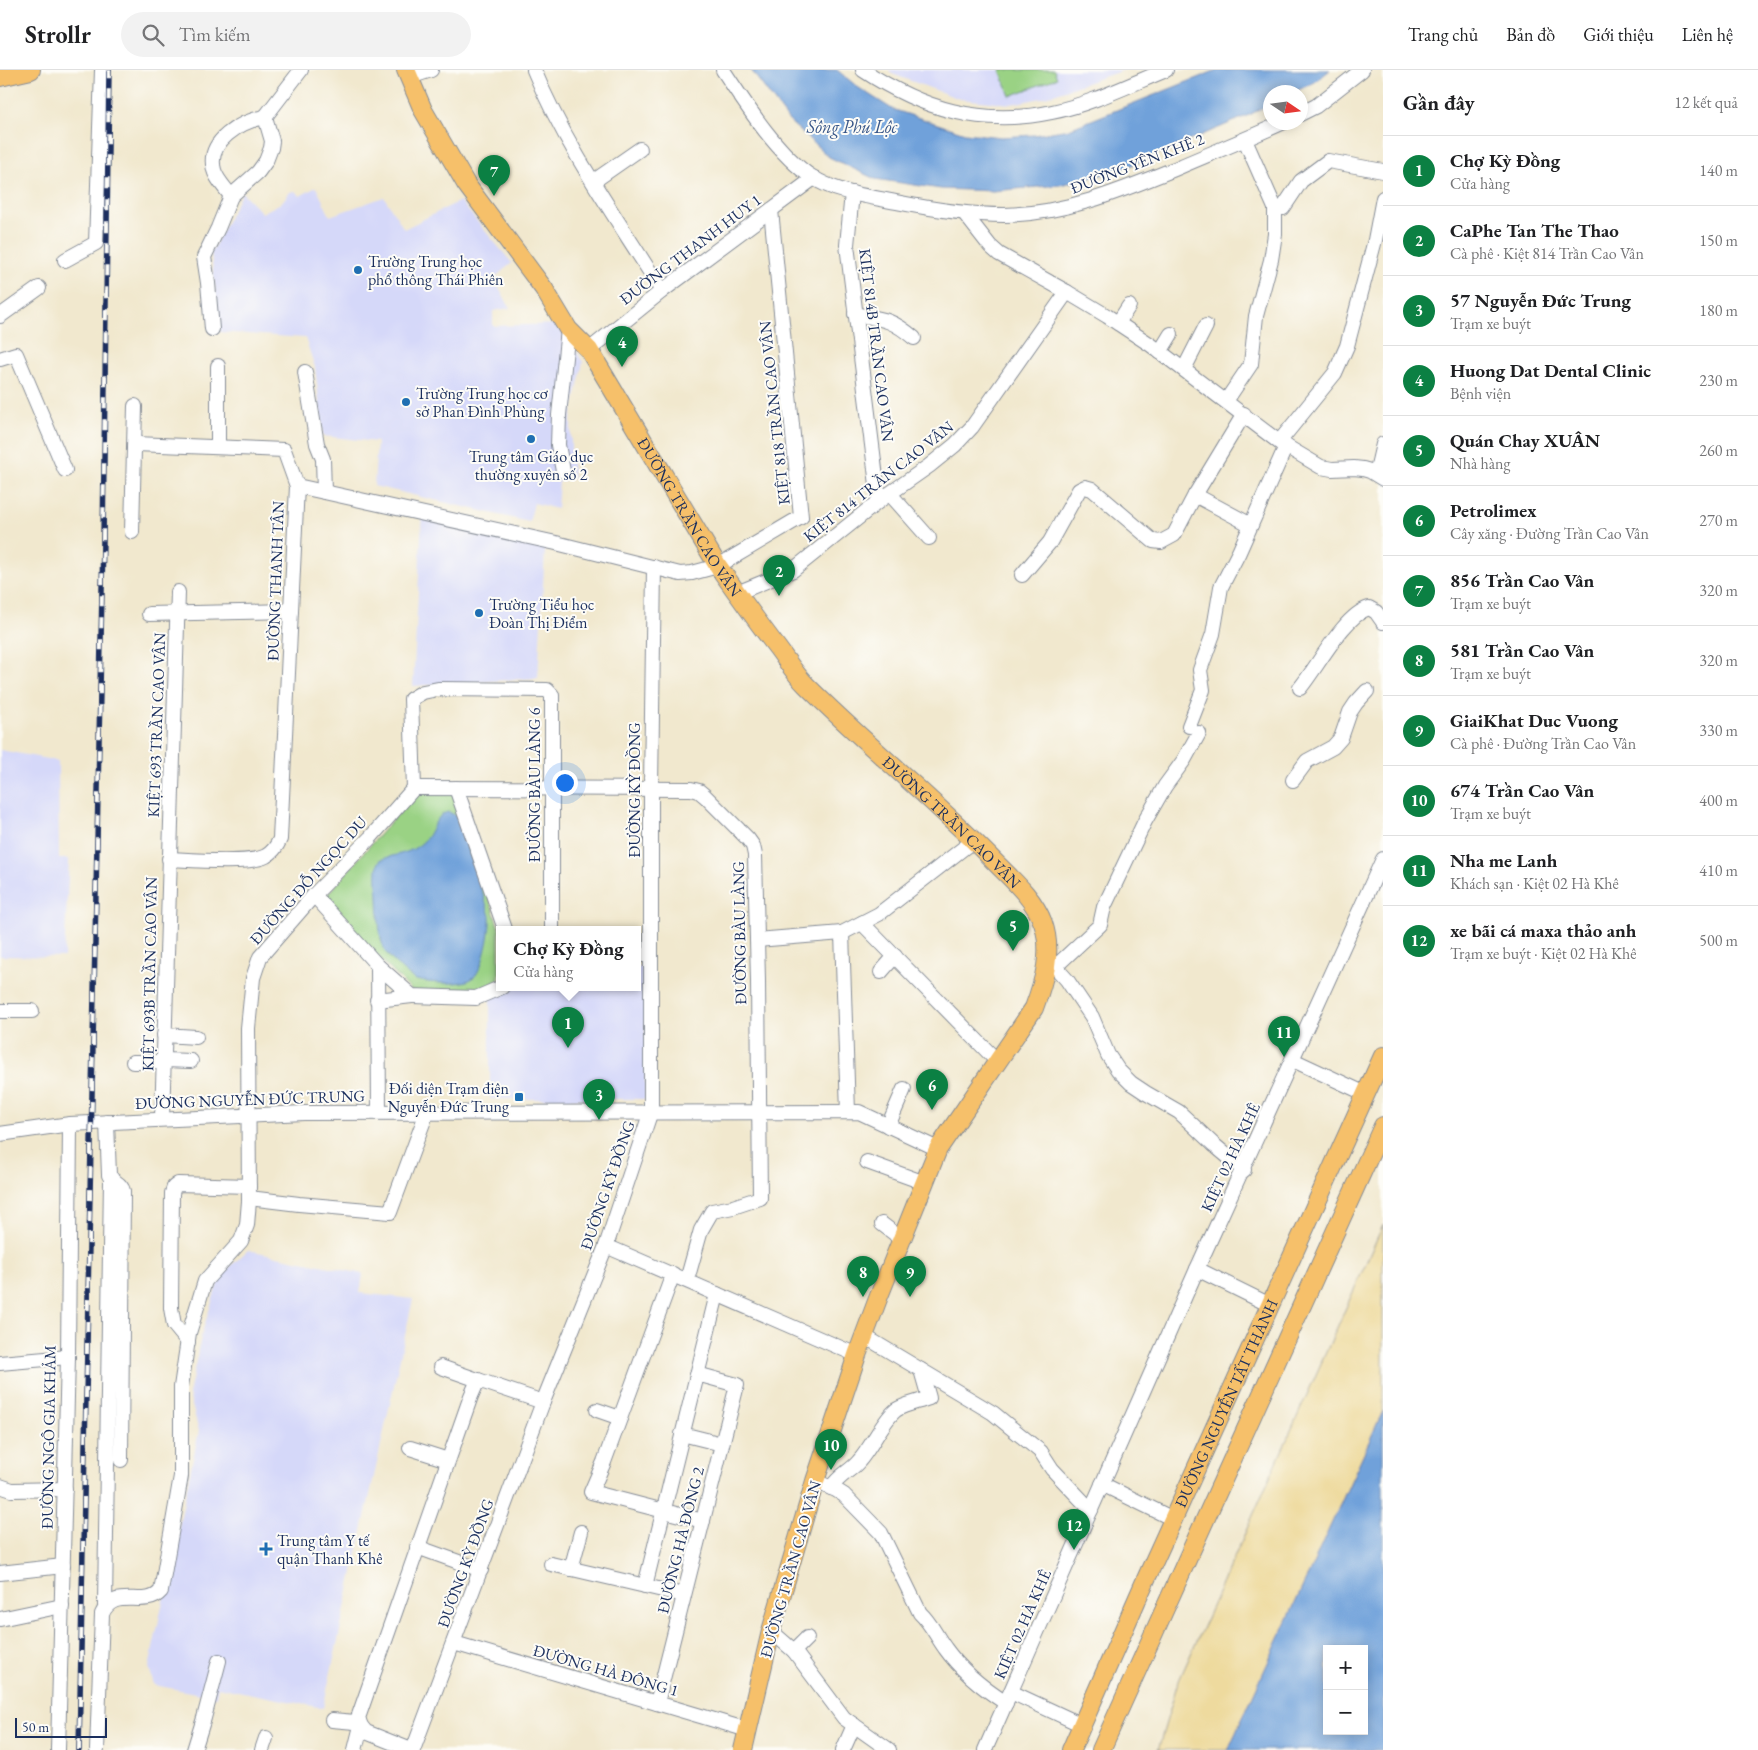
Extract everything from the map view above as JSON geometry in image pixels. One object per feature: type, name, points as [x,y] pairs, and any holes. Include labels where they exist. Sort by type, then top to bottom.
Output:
[{"type":"main road","points":[[0,77],[31,70]]},
{"type":"main road","name":"ĐƯỜNG TRẦN CAO VÂN","points":[[408,74],[424,110],[466,184],[544,289],[568,329],[589,350],[718,566],[737,594],[804,683],[974,840],[1031,902],[1042,922],[1046,935],[1051,963],[1034,1008],[938,1149],[864,1336],[815,1481],[771,1631],[743,1750]]},
{"type":"main road","name":"ĐƯỜNG NGUYỄN TẤT THÀNH","points":[[1071,1750],[1173,1519],[1383,1056]]},
{"type":"main road","name":"ĐƯỜNG NGUYỄN TẤT THÀNH","points":[[1101,1750],[1383,1126]]},
{"type":"main road","points":[[1304,1232],[1330,1244]]},
{"type":"main road","points":[[1138,1599],[1165,1610]]},
{"type":"street","points":[[65,260],[96,242],[102,70]]},
{"type":"street","points":[[232,196],[214,172],[214,152],[221,140],[245,122],[265,117],[302,70]]},
{"type":"street","points":[[408,74],[431,70]]},
{"type":"street","points":[[534,70],[548,102],[662,291]]},
{"type":"street","name":"ĐƯỜNG YÊN KHÊ 2","points":[[723,70],[782,151],[814,178],[852,193],[965,214],[1024,214],[1084,203],[1114,193],[1267,130]]},
{"type":"street","points":[[863,70],[900,93],[923,103],[947,111],[996,117],[1052,112],[1087,101],[1166,70]]},
{"type":"street","points":[[1308,109],[1322,101],[1362,70]]},
{"type":"street","points":[[212,329],[204,256],[232,196],[258,172],[266,161],[272,141],[265,117]]},
{"type":"street","points":[[1226,401],[1251,364],[1256,316],[1274,243],[1275,208],[1245,140]]},
{"type":"street","points":[[594,181],[640,149]]},
{"type":"street","points":[[1275,208],[1283,208],[1301,181],[1328,161],[1383,171]]},
{"type":"street","name":"ĐƯỜNG THANH HUY 1","points":[[589,350],[662,291],[814,178]]},
{"type":"street","name":"KIỆT 814B TRẦN CAO VÂN","points":[[852,193],[847,245],[855,314],[885,497]]},
{"type":"street","points":[[1244,1170],[1179,1112],[1131,1083],[1118,1070],[1108,1055],[1092,1017],[1067,980],[1051,963],[1100,925],[1104,907],[1145,821],[1165,786],[1184,760],[1204,690],[1200,670],[1213,634],[1221,587],[1251,525],[1283,444],[1335,373],[1347,346],[1375,240],[1383,198]]},
{"type":"street","name":"KIỆT 818 TRẦN CAO VÂN","points":[[718,566],[801,516],[772,210]]},
{"type":"street","points":[[965,214],[990,246],[999,254],[1118,323],[1184,369],[1283,444],[1321,467],[1332,469],[1354,468],[1370,471],[1379,476],[1383,444]]},
{"type":"street","points":[[0,316],[39,288]]},
{"type":"street","name":"KIỆT 814 TRẦN CAO VÂN","points":[[737,594],[793,570],[885,497],[955,445],[972,427],[1067,292]]},
{"type":"street","points":[[1118,323],[1129,306]]},
{"type":"street","points":[[855,314],[889,320],[903,328],[914,338]]},
{"type":"street","points":[[1184,369],[1206,326]]},
{"type":"street","points":[[563,471],[558,445],[559,415],[568,329]]},
{"type":"street","points":[[1160,352],[1171,334]]},
{"type":"street","points":[[0,360],[16,354],[65,470]]},
{"type":"street","points":[[218,366],[218,447]]},
{"type":"street","points":[[305,372],[317,444],[323,460],[324,492]]},
{"type":"street","points":[[132,532],[135,406]]},
{"type":"street","points":[[1022,576],[1050,542],[1079,490],[1085,486],[1092,489],[1153,541],[1161,542],[1174,535],[1194,495],[1244,414]]},
{"type":"street","points":[[135,444],[284,450],[296,486]]},
{"type":"street","name":"ĐƯỜNG THANH TÂN","points":[[169,859],[246,860],[263,857],[277,847],[282,830],[296,486],[680,574],[718,566]]},
{"type":"street","points":[[1194,495],[1251,525]]},
{"type":"street","points":[[885,497],[929,538]]},
{"type":"street","name":"ĐƯỜNG KỲ ĐỒNG","points":[[412,1750],[454,1643],[543,1402],[606,1246],[651,1111],[644,955],[651,788],[654,567]]},
{"type":"street","name":"KIỆT 693 TRẦN CAO VÂN","points":[[169,859],[178,592]]},
{"type":"street","points":[[1300,688],[1328,647],[1363,610],[1369,608],[1376,612],[1383,622]]},
{"type":"street","points":[[149,614],[291,611]]},
{"type":"street","name":"ĐƯỜNG BÀU LÀNG 6","points":[[414,788],[411,699],[423,692],[438,689],[547,690],[552,695],[552,926]]},
{"type":"street","points":[[1293,780],[1307,761],[1333,747],[1341,738],[1350,712],[1367,691]]},
{"type":"street","name":"ĐƯỜNG BÀU LÀNG","points":[[414,788],[691,789],[699,791],[753,846],[755,855],[757,940],[760,1198],[733,1207],[712,1211],[701,1230],[687,1280]]},
{"type":"street","name":"ĐƯỜNG ĐỖ NGỌC DU","points":[[105,1605],[115,1599],[149,1599],[156,1596],[161,1590],[181,1476],[181,1387],[188,1342],[205,1281],[241,1241],[247,1225],[249,1192],[248,1028],[253,978],[260,957],[314,895],[370,838],[414,788]]},
{"type":"street","points":[[456,788],[504,926]]},
{"type":"street","points":[[757,940],[842,933],[879,914],[974,840]]},
{"type":"street","name":"KIỆT 693B TRẦN CAO VÂN","points":[[162,1119],[169,859]]},
{"type":"street","name":"KIỆT 02 HÀ KHÊ","points":[[985,1750],[1197,1269],[1244,1170],[1383,860]]},
{"type":"street","points":[[314,895],[378,966],[412,996]]},
{"type":"street","points":[[862,923],[997,1061]]},
{"type":"street","points":[[842,933],[848,1112]]},
{"type":"street","points":[[881,972],[895,956]]},
{"type":"street","points":[[378,966],[379,1112]]},
{"type":"street","points":[[377,1000],[412,996],[476,998],[496,990]]},
{"type":"street","points":[[0,1011],[32,1011]]},
{"type":"street","points":[[164,1035],[196,1037]]},
{"type":"street","points":[[1293,1060],[1366,1094]]},
{"type":"street","points":[[134,1062],[191,1061]]},
{"type":"street","points":[[888,1126],[904,1090]]},
{"type":"street","name":"ĐƯỜNG NGUYỄN ĐỨC TRUNG","points":[[0,1134],[70,1124],[248,1115],[379,1112],[859,1112],[938,1149]]},
{"type":"street","points":[[188,1342],[174,1325],[171,1308],[172,1193],[174,1187],[178,1184],[249,1192],[299,1204],[390,1212],[427,1112]]},
{"type":"street","points":[[96,1750],[101,1623],[105,1605],[111,1178],[107,1122]]},
{"type":"street","name":"ĐƯỜNG NGÔ GIA KHẢM","points":[[58,1750],[68,1357],[70,1124]]},
{"type":"street","points":[[867,1162],[925,1183]]},
{"type":"street","points":[[111,1178],[121,1184],[123,1191],[122,1460]]},
{"type":"street","points":[[882,1224],[895,1234],[901,1242]]},
{"type":"street","points":[[606,1246],[857,1355]]},
{"type":"street","points":[[1197,1269],[1270,1305]]},
{"type":"street","points":[[673,1274],[604,1462],[591,1492],[703,1521]]},
{"type":"street","points":[[644,1586],[717,1294]]},
{"type":"street","points":[[864,1336],[993,1413],[1041,1452],[1052,1468],[1091,1510]]},
{"type":"street","points":[[0,1363],[68,1357]]},
{"type":"street","points":[[441,1367],[543,1402]]},
{"type":"street","points":[[831,1488],[837,1479],[858,1463],[896,1410],[929,1398],[922,1370]]},
{"type":"street","name":"ĐƯỜNG HÀ ĐÔNG 2","points":[[657,1703],[737,1385],[697,1374]]},
{"type":"street","points":[[412,1750],[366,1732],[358,1718],[417,1547],[478,1380]]},
{"type":"street","points":[[597,1410],[620,1418]]},
{"type":"street","points":[[682,1434],[722,1444]]},
{"type":"street","points":[[410,1448],[448,1460]]},
{"type":"street","points":[[815,1481],[831,1488],[852,1502],[881,1533],[920,1613],[929,1621],[946,1649],[986,1690],[1082,1725]]},
{"type":"street","points":[[1102,1484],[1173,1519]]},
{"type":"street","points":[[0,1486],[12,1490],[65,1489]]},
{"type":"street","points":[[571,1569],[581,1532]]},
{"type":"street","points":[[417,1547],[481,1570]]},
{"type":"street","points":[[551,1564],[684,1595]]},
{"type":"street","points":[[0,1573],[63,1566]]},
{"type":"street","points":[[0,1619],[62,1606]]},
{"type":"street","points":[[771,1631],[794,1651],[844,1718],[889,1750]]},
{"type":"street","points":[[794,1651],[808,1638]]},
{"type":"street","name":"ĐƯỜNG HÀ ĐÔNG 1","points":[[454,1643],[748,1730]]},
{"type":"street","points":[[194,1750],[219,1661]]},
{"type":"street","points":[[332,1720],[360,1724]]},
{"type":"street","points":[[355,1750],[360,1724]]},
{"type":"street","points":[[842,1750],[854,1725]]},
{"type":"shaded area","points":[[889,70],[1124,70],[1042,98],[1011,104],[960,99],[892,74]]},
{"type":"shaded area","points":[[316,187],[330,216],[384,197],[404,229],[460,201],[512,263],[494,278],[510,308],[493,311],[493,326],[560,324],[583,362],[571,418],[571,459],[574,478],[559,482],[557,509],[534,503],[529,522],[374,486],[377,442],[323,436],[315,367],[305,338],[220,332],[211,253],[242,192],[262,213],[281,203],[290,192],[295,191],[300,196]]},
{"type":"shaded area","name":"Trường Tiểu học Đoàn Thị Điểm","points":[[422,519],[545,548],[538,678],[413,686]]},
{"type":"shaded area","points":[[0,750],[58,761],[59,859],[69,859],[64,957],[0,956]]},
{"type":"shaded area","points":[[641,966],[645,966],[645,1099],[490,1099],[490,998],[503,991],[641,991]]},
{"type":"shaded area","name":"Trung tâm Y tế quận Thanh Khê","points":[[248,1250],[363,1274],[360,1293],[413,1299],[323,1708],[218,1687],[216,1697],[154,1685],[149,1667],[199,1431],[189,1394],[202,1333],[220,1276]]},
{"type":"green space","points":[[1000,70],[1054,70],[1057,78],[1010,96]]},
{"type":"green space","points":[[416,793],[456,793],[498,926],[496,926],[496,981],[482,990],[424,995],[411,990],[325,903],[326,896]]},
{"type":"sand","points":[[1383,1225],[1383,1411],[1228,1750],[1158,1750],[1177,1685]]},
{"type":"water","name":"Sông Phú Lộc","points":[[751,70],[837,70],[859,88],[892,109],[965,133],[1001,137],[1034,135],[1069,129],[1217,70],[1330,70],[1308,85],[1263,85],[1263,108],[1249,115],[1120,170],[1060,185],[993,191],[941,189],[875,179],[829,157],[789,121]]},
{"type":"water","points":[[449,812],[458,817],[490,916],[488,939],[477,973],[468,981],[437,983],[416,980],[399,967],[385,951],[379,925],[377,869],[380,860],[419,846],[441,816]]},
{"type":"water","points":[[1383,1411],[1383,1750],[1228,1750]]},
{"type":"railway","points":[[79,1750],[103,540],[109,70]]},
{"type":"place","name":"856 Trần Cao Vân","points":[[494,196]]},
{"type":"place","name":"Trường Trung học phổ thông Thái Phiên","points":[[358,270]]},
{"type":"place","name":"Huong Dat Dental Clinic","points":[[622,367]]},
{"type":"place","name":"Trường Trung học cơ sở Phan Đình Phùng","points":[[406,402]]},
{"type":"place","name":"Trung tâm Giáo dục thường xuyên số 2","points":[[531,439]]},
{"type":"place","name":"CaPhe Tan The Thao","points":[[779,596]]},
{"type":"place","name":"Trường Tiểu học Đoàn Thị Điểm","points":[[479,613]]},
{"type":"place","name":"Quán Chay XUÂN","points":[[1013,951]]},
{"type":"place","name":"Chợ Kỳ Đồng","points":[[568,1048]]},
{"type":"place","name":"Nha me Lanh","points":[[1284,1057]]},
{"type":"place","name":"Đối diện Trạm điện Nguyễn Đức Trung","points":[[519,1097]]},
{"type":"place","name":"Petrolimex","points":[[932,1110]]},
{"type":"place","name":"57 Nguyễn Đức Trung","points":[[599,1120]]},
{"type":"place","name":"581 Trần Cao Vân","points":[[863,1297]]},
{"type":"place","name":"GiaiKhat Duc Vuong","points":[[910,1297]]},
{"type":"place","name":"674 Trần Cao Vân","points":[[831,1470]]},
{"type":"place","name":"Trung tâm Y tế quận Thanh Khê","points":[[266,1549]]},
{"type":"place","name":"xe bãi cá maxa thảo anh","points":[[1074,1550]]}]
